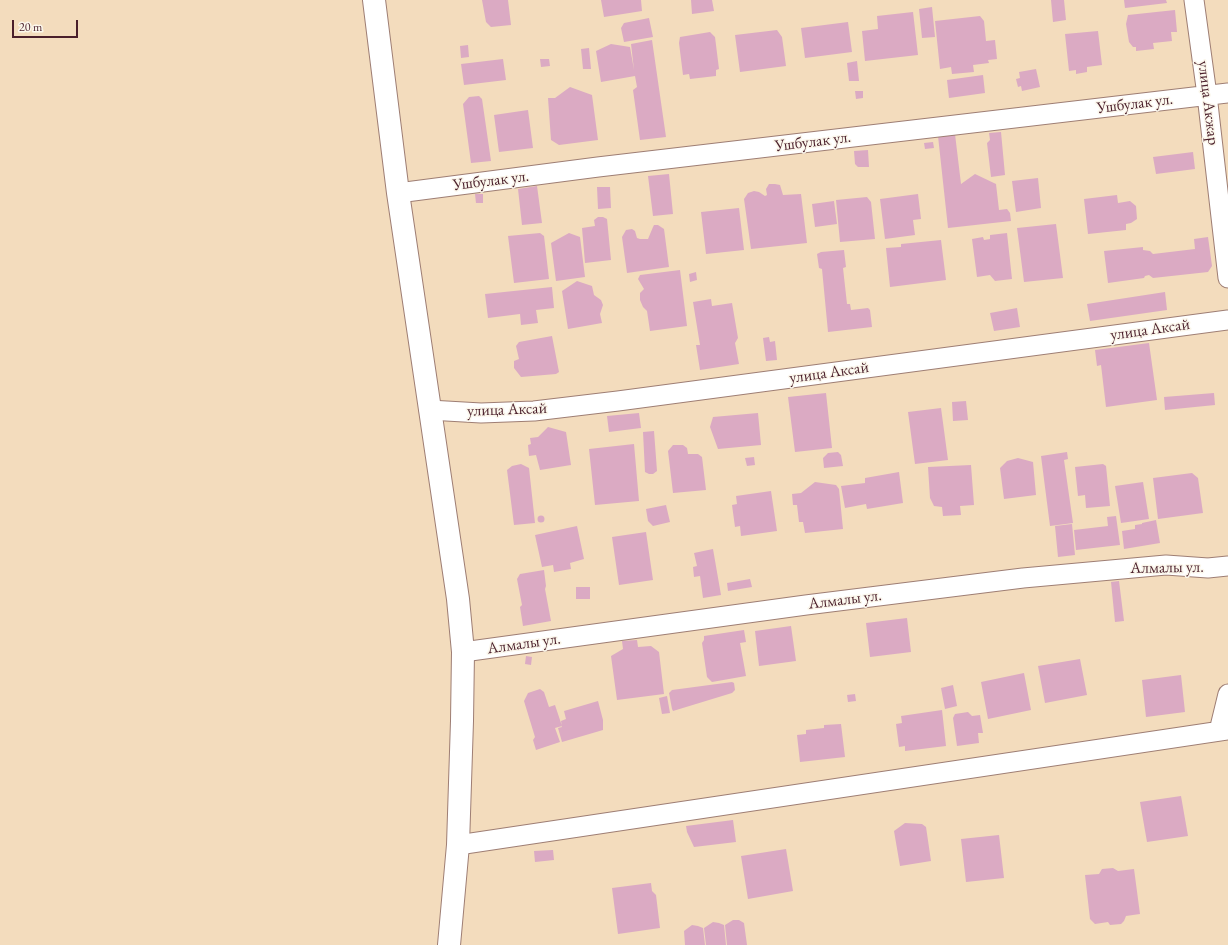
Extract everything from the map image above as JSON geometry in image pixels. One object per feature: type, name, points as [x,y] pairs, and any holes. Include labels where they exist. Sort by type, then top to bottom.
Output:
[{"type":"main road","points":[[374,0],[398,193],[458,599],[463,652],[458,845],[449,945]]},
{"type":"street","name":"улица Акжар","points":[[1194,0],[1207,96],[1228,278]]},
{"type":"street","name":"Ушбулак ул.","points":[[398,193],[614,165],[1228,93]]},
{"type":"street","name":"улица Аксай","points":[[429,410],[481,413],[534,411],[1228,320]]},
{"type":"street","name":"Алмалы ул.","points":[[463,652],[806,605],[1023,578],[1166,565],[1208,568],[1228,566]]},
{"type":"street","points":[[458,845],[1224,730],[1228,694]]},
{"type":"building","points":[[482,0],[508,0],[511,25],[491,27],[486,22]]},
{"type":"building","points":[[601,0],[641,0],[642,11],[604,17]]},
{"type":"building","points":[[691,0],[712,0],[714,11],[692,14]]},
{"type":"building","points":[[1051,0],[1064,0],[1066,20],[1053,22]]},
{"type":"building","points":[[1124,0],[1166,0],[1167,3],[1125,8]]},
{"type":"building","points":[[932,7],[935,37],[922,38],[919,9]]},
{"type":"building","points":[[1175,10],[1177,32],[1171,32],[1172,41],[1153,43],[1154,49],[1136,51],[1136,47],[1133,47],[1129,42],[1126,24],[1128,15]]},
{"type":"building","points":[[913,12],[918,55],[865,61],[862,31],[878,29],[877,16]]},
{"type":"building","points":[[980,16],[984,21],[986,41],[995,40],[997,59],[988,60],[989,63],[973,65],[974,72],[952,74],[951,67],[940,69],[935,21]]},
{"type":"building","points":[[649,18],[653,37],[624,42],[621,28],[624,23]]},
{"type":"building","points":[[848,22],[852,52],[805,58],[801,28]]},
{"type":"building","points":[[777,30],[782,37],[786,66],[740,72],[735,35]]},
{"type":"building","points":[[1098,31],[1102,65],[1087,67],[1087,72],[1076,74],[1076,70],[1069,71],[1065,34]]},
{"type":"building","points":[[710,32],[715,37],[719,69],[716,70],[716,76],[690,79],[689,74],[683,75],[679,43],[680,37]]},
{"type":"building","points":[[652,40],[666,137],[640,140],[633,90],[637,87],[635,76],[601,82],[596,51],[611,44],[630,47],[634,70],[631,44]]},
{"type":"building","points":[[468,45],[469,57],[461,58],[460,46]]},
{"type":"building","points":[[589,48],[591,69],[583,69],[581,49]]},
{"type":"building","points":[[503,59],[506,80],[464,85],[461,64]]},
{"type":"building","points":[[540,59],[549,59],[550,66],[541,67]]},
{"type":"building","points":[[857,61],[859,81],[849,81],[847,63]]},
{"type":"building","points":[[1036,69],[1040,87],[1022,91],[1021,86],[1018,87],[1016,79],[1020,78],[1019,72]]},
{"type":"building","points":[[983,75],[985,93],[949,98],[947,80]]},
{"type":"building","points":[[570,87],[592,95],[598,140],[559,145],[551,140],[548,98],[555,98]]},
{"type":"building","points":[[855,91],[863,91],[863,98],[856,99]]},
{"type":"building","points":[[479,96],[482,99],[491,161],[471,163],[463,104],[469,97]]},
{"type":"building","points":[[528,110],[533,148],[499,152],[494,115]]},
{"type":"building","points":[[1001,132],[1005,175],[991,177],[987,143],[990,140],[989,133]]},
{"type":"building","points":[[955,134],[961,184],[975,174],[996,184],[999,210],[1007,209],[1010,213],[1011,221],[948,228],[938,136]]},
{"type":"building","points":[[933,142],[934,148],[925,149],[924,143]]},
{"type":"building","points":[[868,150],[869,167],[858,167],[855,164],[854,151]]},
{"type":"building","points":[[1193,152],[1195,169],[1156,174],[1153,157]]},
{"type":"building","points":[[669,174],[673,214],[653,216],[648,176]]},
{"type":"building","points":[[1038,178],[1041,208],[1016,212],[1012,181]]},
{"type":"building","points":[[769,184],[780,185],[783,195],[801,194],[807,243],[751,249],[744,199],[748,193],[754,191],[765,196],[767,195],[766,189]]},
{"type":"building","points":[[537,186],[542,223],[522,225],[518,189]]},
{"type":"building","points":[[597,187],[610,187],[611,208],[598,209]]},
{"type":"building","points":[[475,194],[483,194],[483,203],[476,203]]},
{"type":"building","points":[[918,194],[921,219],[913,220],[915,235],[885,239],[880,199]]},
{"type":"building","points":[[1117,195],[1118,203],[1130,201],[1136,206],[1137,219],[1126,224],[1126,230],[1088,234],[1084,199]]},
{"type":"building","points":[[867,197],[871,202],[875,239],[840,242],[836,200]]},
{"type":"building","points":[[834,201],[837,224],[815,227],[812,204]]},
{"type":"building","points":[[739,208],[744,250],[706,254],[701,212]]},
{"type":"building","points":[[598,217],[607,219],[611,260],[585,263],[582,228],[595,226],[594,220]]},
{"type":"building","points":[[1056,224],[1063,278],[1024,282],[1017,228]]},
{"type":"building","points":[[654,225],[658,225],[664,229],[669,267],[627,273],[622,237],[626,230],[632,229],[635,231],[637,238],[648,239]]},
{"type":"building","points":[[540,233],[544,236],[549,279],[514,283],[508,236]]},
{"type":"building","points":[[569,233],[580,237],[585,277],[556,281],[551,243]]},
{"type":"building","points":[[1007,233],[1012,279],[995,281],[990,275],[977,277],[972,239],[983,237],[984,240],[990,239],[990,235]]},
{"type":"building","points":[[1208,237],[1212,266],[1208,272],[1153,278],[1149,275],[1145,276],[1144,278],[1108,283],[1104,251],[1143,247],[1143,250],[1150,251],[1153,254],[1195,249],[1194,239]]},
{"type":"building","points":[[941,240],[946,280],[890,287],[886,248],[901,247],[901,244]]},
{"type":"building","points":[[844,250],[846,267],[843,268],[847,304],[850,304],[851,310],[868,308],[870,310],[872,327],[828,332],[822,269],[819,268],[817,254],[821,252]]},
{"type":"building","points":[[680,270],[687,326],[650,331],[647,311],[643,307],[640,300],[640,293],[644,289],[638,279],[640,275]]},
{"type":"building","points":[[696,272],[697,280],[690,282],[689,274]]},
{"type":"building","points":[[577,281],[592,286],[594,295],[601,300],[603,305],[600,314],[602,323],[568,329],[562,291]]},
{"type":"building","points":[[552,287],[554,308],[536,310],[538,323],[521,325],[520,314],[488,318],[485,294]]},
{"type":"building","points":[[1165,292],[1167,310],[1090,321],[1087,304]]},
{"type":"building","points":[[711,299],[712,306],[732,303],[738,338],[735,343],[739,364],[700,370],[696,345],[700,345],[693,302]]},
{"type":"building","points":[[1017,308],[1020,327],[994,331],[990,313]]},
{"type":"building","points":[[552,336],[559,372],[556,374],[521,377],[514,368],[514,361],[519,359],[516,346],[519,342]]},
{"type":"building","points":[[769,337],[770,342],[775,341],[777,360],[766,361],[763,338]]},
{"type":"building","points":[[1149,343],[1157,400],[1106,407],[1101,365],[1097,366],[1095,350]]},
{"type":"building","points":[[826,393],[832,448],[795,452],[788,397]]},
{"type":"building","points":[[1214,393],[1215,405],[1165,410],[1164,397]]},
{"type":"building","points":[[966,401],[968,420],[953,421],[952,402]]},
{"type":"building","points":[[941,408],[948,460],[915,464],[908,412]]},
{"type":"building","points":[[639,413],[641,428],[609,432],[607,416]]},
{"type":"building","points":[[758,413],[761,445],[718,449],[710,427],[713,417]]},
{"type":"building","points":[[548,427],[566,432],[571,465],[540,470],[536,455],[529,456],[528,445],[531,444],[530,438],[538,437]]},
{"type":"building","points":[[654,431],[657,471],[653,474],[649,474],[645,472],[643,432]]},
{"type":"building","points":[[634,444],[639,501],[595,505],[589,449]]},
{"type":"building","points":[[673,445],[683,445],[687,448],[688,454],[698,454],[702,457],[706,490],[673,493],[668,451]]},
{"type":"building","points":[[838,452],[841,455],[843,466],[824,468],[823,458],[828,453]]},
{"type":"building","points":[[1067,452],[1068,459],[1064,460],[1073,523],[1050,526],[1041,456]]},
{"type":"building","points":[[754,457],[755,465],[747,466],[745,458]]},
{"type":"building","points":[[1018,458],[1033,462],[1036,495],[1004,499],[1000,468],[1007,461]]},
{"type":"building","points":[[521,464],[529,468],[535,523],[514,525],[507,470],[512,466]]},
{"type":"building","points":[[1103,464],[1106,466],[1110,506],[1086,508],[1085,495],[1078,496],[1075,467]]},
{"type":"building","points":[[971,465],[974,505],[960,506],[961,515],[943,516],[942,507],[934,506],[930,498],[928,467]]},
{"type":"building","points":[[899,472],[903,503],[867,509],[866,504],[845,508],[841,486],[865,483],[865,478]]},
{"type":"building","points":[[1192,473],[1198,478],[1203,513],[1158,519],[1153,478]]},
{"type":"building","points":[[815,482],[836,485],[839,489],[843,529],[805,533],[803,522],[799,522],[797,505],[793,505],[792,494],[801,493]]},
{"type":"building","points":[[1143,482],[1149,519],[1121,523],[1115,486]]},
{"type":"building","points":[[771,491],[777,531],[741,536],[740,526],[735,527],[732,505],[737,504],[736,496]]},
{"type":"building","points":[[666,505],[670,522],[653,526],[648,521],[646,509]]},
{"type":"building","points":[[541,515],[544,516],[544,522],[541,523],[538,522],[537,519],[538,516]]},
{"type":"building","points":[[1116,516],[1120,545],[1076,550],[1074,530],[1108,526],[1107,517]]},
{"type":"building","points":[[1156,520],[1160,543],[1124,549],[1122,531],[1135,529],[1135,525]]},
{"type":"building","points":[[1072,524],[1075,555],[1058,557],[1055,526]]},
{"type":"building","points":[[577,526],[584,559],[570,563],[571,569],[554,572],[553,565],[542,567],[535,535]]},
{"type":"building","points":[[646,532],[653,580],[619,585],[612,537]]},
{"type":"building","points":[[713,549],[721,595],[703,598],[700,576],[694,577],[693,567],[697,566],[694,553]]},
{"type":"building","points":[[544,570],[545,589],[551,621],[523,626],[520,607],[522,605],[517,579],[520,574]]},
{"type":"building","points":[[750,579],[752,587],[728,591],[727,583]]},
{"type":"building","points":[[1119,581],[1124,621],[1115,622],[1111,582]]},
{"type":"building","points":[[576,587],[590,587],[590,599],[576,599]]},
{"type":"building","points":[[907,618],[911,652],[870,657],[866,623]]},
{"type":"building","points":[[791,626],[796,661],[759,666],[755,631]]},
{"type":"building","points":[[744,630],[746,642],[740,643],[746,676],[712,682],[707,677],[702,643],[704,636]]},
{"type":"building","points":[[637,640],[638,647],[651,646],[659,652],[664,694],[617,700],[611,656],[623,649],[622,641]]},
{"type":"building","points":[[526,656],[532,657],[531,665],[525,664]]},
{"type":"building","points":[[1080,659],[1087,695],[1045,703],[1038,666]]},
{"type":"building","points":[[1024,673],[1031,710],[988,719],[981,682]]},
{"type":"building","points":[[1181,675],[1185,712],[1146,717],[1142,680]]},
{"type":"building","points":[[732,682],[734,683],[735,690],[732,693],[673,711],[672,709],[669,693],[672,690]]},
{"type":"building","points":[[953,685],[957,706],[945,709],[941,688]]},
{"type":"building","points":[[540,689],[544,692],[549,707],[555,705],[562,726],[555,728],[560,742],[536,750],[533,740],[535,737],[524,701],[528,693]]},
{"type":"building","points":[[855,694],[856,701],[848,702],[847,695]]},
{"type":"building","points":[[667,696],[670,713],[662,714],[659,698]]},
{"type":"building","points":[[598,701],[603,720],[603,730],[562,742],[558,728],[562,727],[561,721],[566,719],[564,711]]},
{"type":"building","points":[[942,710],[946,746],[905,751],[905,746],[899,747],[896,724],[902,723],[901,716]]},
{"type":"building","points":[[968,712],[972,716],[980,715],[983,733],[978,733],[979,743],[957,746],[953,718],[955,714]]},
{"type":"building","points":[[841,724],[845,757],[800,762],[797,735],[806,734],[806,730],[824,728],[824,725]]},
{"type":"building","points":[[1181,796],[1188,836],[1147,842],[1140,802]]},
{"type":"building","points":[[733,820],[736,842],[694,847],[687,832],[686,826]]},
{"type":"building","points":[[905,823],[922,824],[926,827],[931,861],[900,866],[894,831]]},
{"type":"building","points":[[999,835],[1004,878],[966,882],[961,839]]},
{"type":"building","points":[[786,849],[793,891],[748,899],[741,856]]},
{"type":"building","points":[[553,850],[554,860],[535,862],[534,851]]},
{"type":"building","points":[[1113,868],[1118,871],[1134,869],[1140,914],[1126,916],[1121,924],[1110,925],[1108,922],[1095,924],[1090,919],[1085,875],[1099,874],[1102,869]]},
{"type":"building","points":[[651,883],[652,891],[656,895],[660,928],[618,934],[612,888]]},
{"type":"building","points":[[733,920],[739,920],[744,923],[747,945],[727,945],[725,925]]},
{"type":"building","points":[[713,922],[724,925],[726,945],[706,945],[704,928]]},
{"type":"building","points":[[692,925],[703,928],[705,945],[685,945],[684,931]]}]
